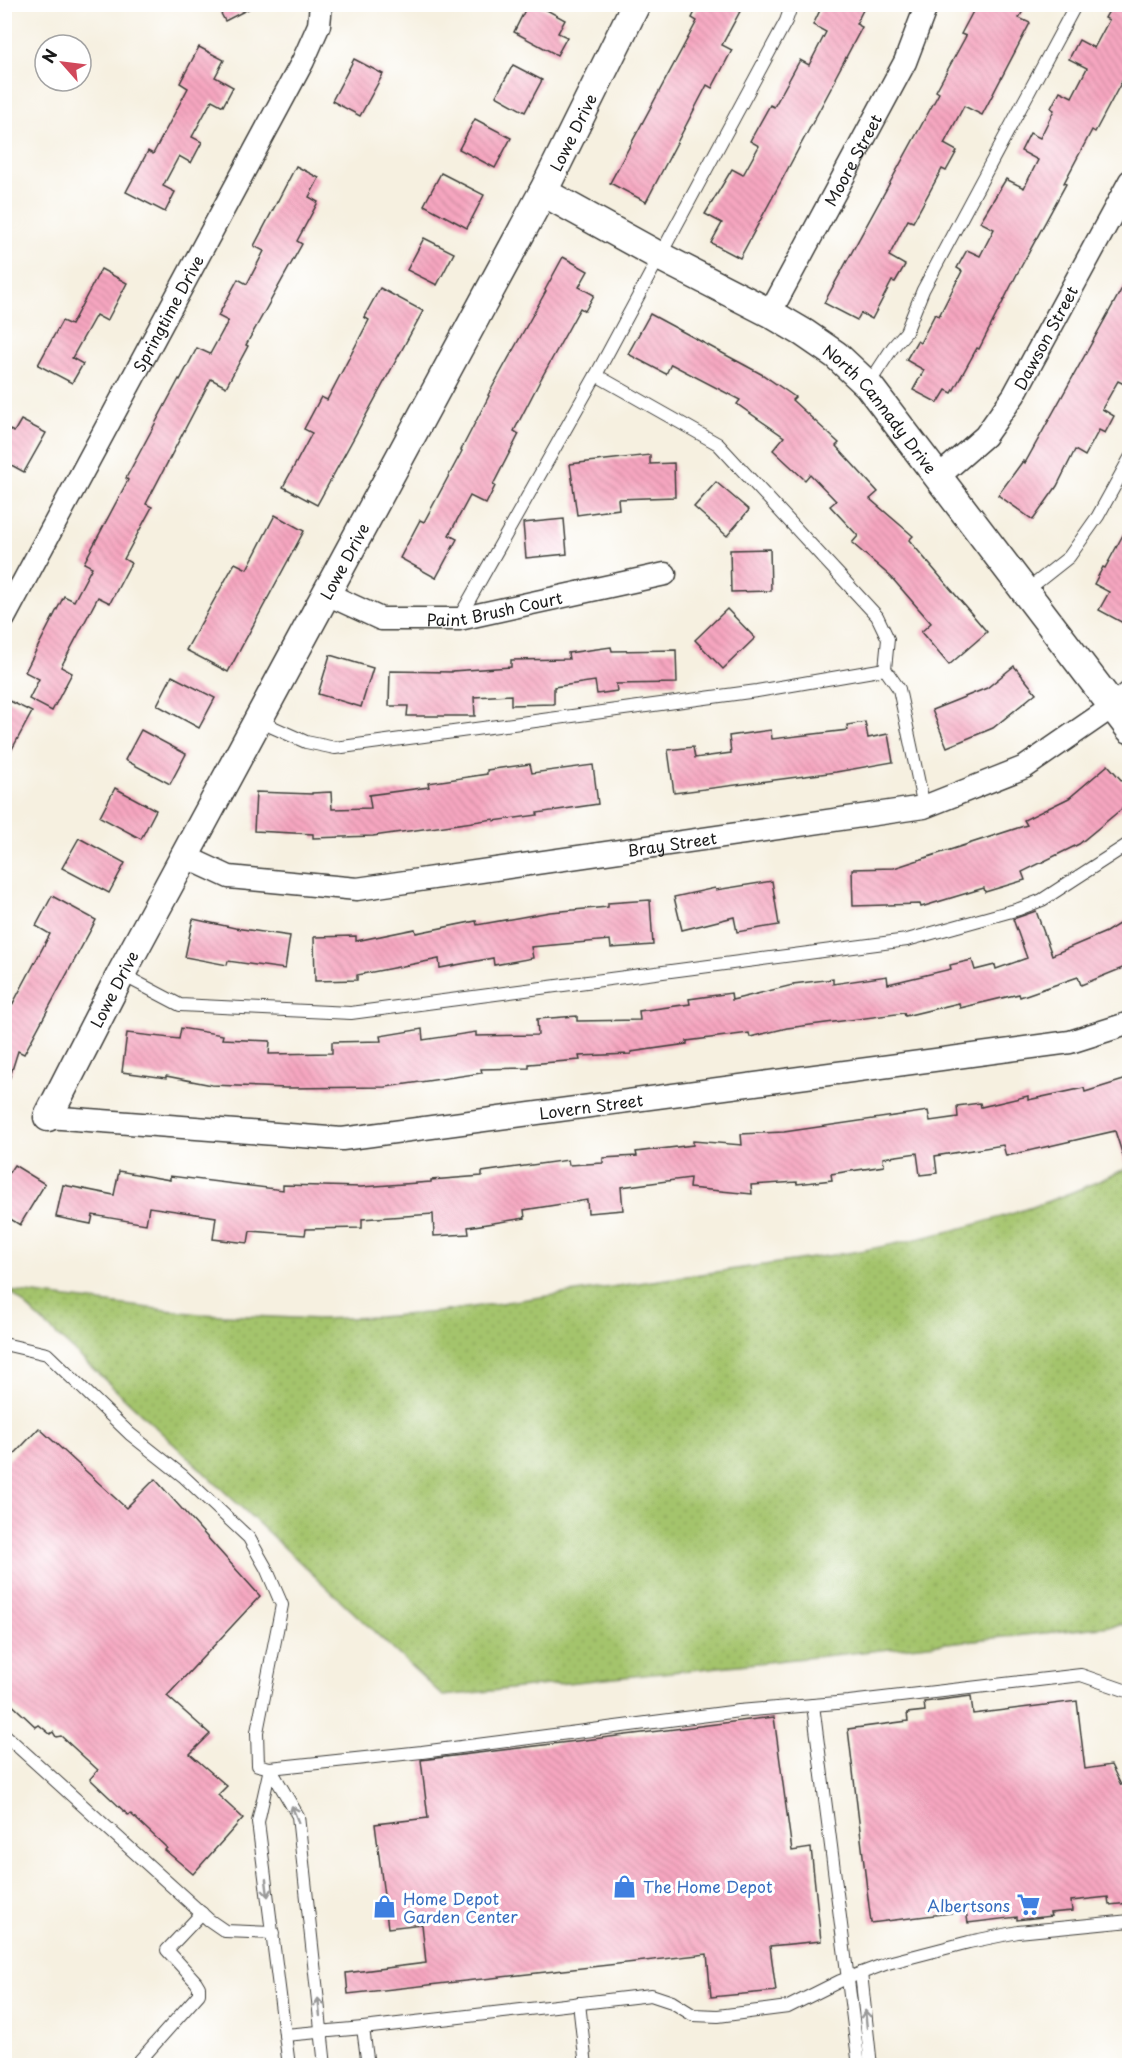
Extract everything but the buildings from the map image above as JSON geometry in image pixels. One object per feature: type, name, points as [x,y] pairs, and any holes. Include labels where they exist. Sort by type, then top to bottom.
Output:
[{"type":"street","name":"Springtime Drive","points":[[5,612],[303,61],[319,25],[321,4]]},
{"type":"street","name":"Lowe Drive","points":[[48,1117],[121,974],[543,192],[636,4]]},
{"type":"street","name":"Moore Street","points":[[770,313],[905,62],[927,4]]},
{"type":"street","name":"Dawson Street","points":[[938,477],[985,436],[1014,395],[1130,181]]},
{"type":"street","name":"North Cannady Drive","points":[[543,192],[659,256],[770,313],[836,355],[867,385],[1025,592],[1124,710]]},
{"type":"street","name":"Paint Brush Court","points":[[327,594],[381,619],[459,619],[665,574]]},
{"type":"street","name":"Bray Street","points":[[186,857],[229,877],[357,889],[924,807],[1025,767],[1124,710]]},
{"type":"street","name":"Lovern Street","points":[[48,1117],[342,1139],[1070,1042],[1130,1023]]},
{"type":"lane","points":[[459,619],[596,375],[786,21],[792,4]]},
{"type":"lane","points":[[867,385],[906,332],[923,290],[1076,4]]},
{"type":"lane","points":[[596,375],[718,444],[877,616],[888,639],[885,669],[899,689],[924,807]]},
{"type":"lane","points":[[1025,592],[1069,557],[1098,516],[1130,458]]},
{"type":"lane","points":[[259,721],[306,742],[335,748],[757,691],[885,669]]},
{"type":"lane","points":[[121,974],[180,1005],[351,1013],[907,940],[1019,909],[1042,900],[1130,843]]},
{"type":"lane","points":[[4,1344],[47,1354],[130,1434],[183,1476],[249,1538],[266,1568],[282,1605],[256,1732],[258,1765],[270,1768],[422,1752],[739,1711],[1081,1675],[1130,1692]]},
{"type":"lane","points":[[813,1705],[871,2066]]},
{"type":"lane","points":[[4,1734],[202,1913],[225,1931],[273,1933]]},
{"type":"lane","points":[[270,1768],[258,1822],[289,2066]]},
{"type":"lane","points":[[270,1768],[298,1816],[325,2066]]},
{"type":"lane","points":[[135,2066],[199,1994],[196,1982],[167,1950],[202,1913]]},
{"type":"lane","points":[[285,2035],[651,1995],[672,2002],[693,2015],[718,2016],[788,2007],[855,1976],[897,1961],[969,1942],[1018,1932],[1130,1921]]},
{"type":"lane","points":[[855,1976],[859,2066]]},
{"type":"lane","points":[[579,2003],[586,2066]]},
{"type":"lane","points":[[363,2028],[368,2066]]},
{"type":"green space","points":[[1129,1167],[1129,1624],[443,1696],[10,1291],[199,1314],[319,1319],[438,1312],[890,1245],[960,1229],[1029,1208]]},
{"type":"place","name":"The Home Depot","points":[[625,1886]]},
{"type":"place","name":"Albertsons","points":[[1028,1905]]},
{"type":"place","name":"Home Depot Garden Center","points":[[385,1907]]}]
